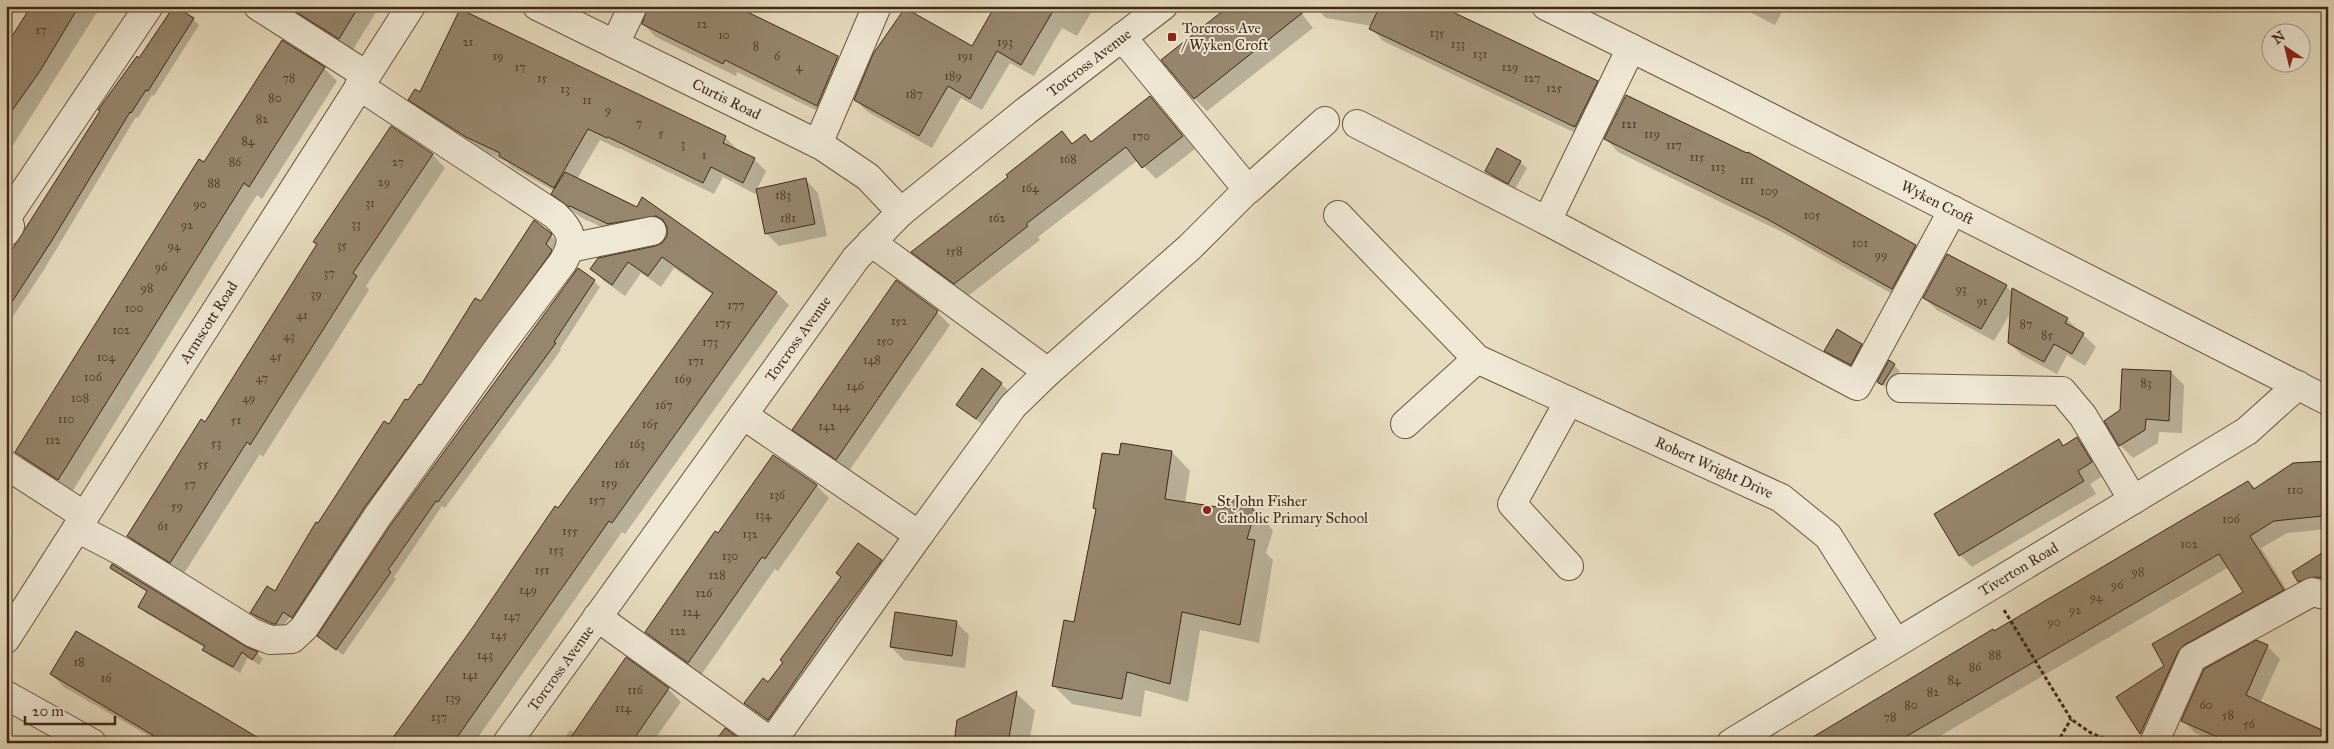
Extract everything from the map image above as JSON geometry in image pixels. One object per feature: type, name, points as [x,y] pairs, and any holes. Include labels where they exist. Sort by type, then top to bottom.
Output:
[{"type":"street","points":[[6,232],[10,226],[7,217],[149,6]]},
{"type":"street","points":[[6,465],[123,552],[253,633],[270,640],[292,639],[304,628],[377,517],[499,347],[563,262],[570,248],[571,236],[565,224],[555,215],[258,6]]},
{"type":"street","name":"Armscott Road","points":[[6,639],[411,6]]},
{"type":"street","name":"Curtis Road","points":[[538,6],[818,144],[868,177],[901,212]]},
{"type":"street","points":[[615,44],[633,6]]},
{"type":"street","points":[[818,144],[877,6]]},
{"type":"street","name":"Wyken Croft","points":[[1546,6],[2328,401]]},
{"type":"street","name":"Torcross Avenue","points":[[507,743],[856,258],[901,212],[1026,111],[1122,37],[1148,10]]},
{"type":"street","points":[[1122,37],[1248,190],[1250,187]]},
{"type":"street","points":[[1547,221],[1630,48]]},
{"type":"street","points":[[598,617],[771,742],[1013,406],[1048,372],[1190,247],[1250,187],[1324,121]]},
{"type":"street","points":[[1357,124],[1547,221],[1857,386],[1953,210]]},
{"type":"street","name":"Robert Wright Drive","points":[[1338,215],[1477,359],[1781,498],[1828,536],[1896,643]]},
{"type":"street","points":[[570,248],[652,231]]},
{"type":"street","points":[[871,242],[1048,372]]},
{"type":"street","points":[[1405,424],[1477,359]]},
{"type":"street","name":"Tiverton Road","points":[[1731,743],[2247,431],[2298,385]]},
{"type":"street","points":[[1900,388],[2062,391],[2083,416],[2133,500]]},
{"type":"street","points":[[1569,401],[1512,504],[1569,566]]},
{"type":"street","points":[[743,415],[919,535]]},
{"type":"street","points":[[2154,743],[2192,658],[2312,592],[2328,596]]},
{"type":"street","points":[[6,695],[92,743]]},
{"type":"path","points":[[1990,586],[2071,719],[2090,733],[2115,743]]},
{"type":"path","points":[[2057,743],[2071,719]]},
{"type":"building","points":[[31,6],[79,6],[40,71],[6,119],[6,46]]},
{"type":"building","points":[[174,6],[194,18],[148,91],[146,90],[130,112],[51,242],[6,311],[6,259],[100,111],[98,110],[137,56],[139,58]]},
{"type":"building","points":[[300,6],[359,6],[339,39],[296,12]]},
{"type":"building","points":[[648,6],[735,6],[838,56],[817,106],[725,60],[723,64],[642,24]]},
{"type":"building","points":[[995,6],[1056,6],[1021,65],[997,51],[970,99],[948,86],[919,136],[854,100],[873,54],[905,8],[972,46]]},
{"type":"building","points":[[1229,6],[1311,6],[1194,99],[1161,60]]},
{"type":"building","points":[[1380,6],[1440,6],[1598,81],[1575,127],[1369,29]]},
{"type":"building","points":[[460,9],[726,136],[723,143],[755,158],[743,183],[711,167],[703,183],[588,129],[554,188],[499,156],[500,153],[466,137],[408,100],[415,89],[420,92]]},
{"type":"building","points":[[282,40],[325,67],[249,187],[244,183],[58,480],[15,452],[199,159],[204,162]]},
{"type":"building","points":[[1626,95],[1748,152],[1916,245],[1892,289],[1767,219],[1604,139]]},
{"type":"building","points":[[1150,96],[1183,136],[1142,168],[1126,147],[1026,224],[1028,226],[954,284],[911,252],[1008,177],[1006,175],[1062,131],[1072,144],[1085,134],[1091,142]]},
{"type":"building","points":[[391,126],[433,154],[353,273],[357,276],[250,445],[247,442],[170,563],[127,536],[201,419],[205,422],[317,244],[313,242]]},
{"type":"building","points":[[1497,148],[1521,161],[1508,184],[1485,171]]},
{"type":"building","points":[[565,172],[637,207],[642,197],[777,292],[612,523],[609,521],[453,743],[389,743],[471,630],[555,506],[558,508],[713,293],[662,257],[648,276],[628,262],[612,285],[590,269],[598,258],[662,243],[667,236],[667,227],[663,220],[656,216],[608,224],[569,207],[551,194]]},
{"type":"building","points":[[806,178],[815,224],[765,234],[756,189]]},
{"type":"building","points":[[534,220],[552,234],[546,244],[552,250],[550,254],[364,508],[292,618],[283,612],[276,624],[273,624],[250,613],[267,586],[275,591],[316,522],[318,523],[384,421],[389,424],[405,399],[408,400],[419,384],[421,385],[475,298],[481,301]]},
{"type":"building","points":[[1947,254],[2007,285],[1981,329],[1923,298]]},
{"type":"building","points":[[578,268],[595,280],[554,342],[556,343],[438,502],[436,501],[388,570],[391,572],[336,650],[317,636],[390,526]]},
{"type":"building","points":[[896,280],[938,311],[836,460],[792,430]]},
{"type":"building","points":[[2012,288],[2068,318],[2065,323],[2084,333],[2072,354],[2054,344],[2044,362],[2008,343]]},
{"type":"building","points":[[1837,329],[1862,344],[1851,365],[1824,351]]},
{"type":"building","points":[[1889,360],[1895,364],[1882,385],[1877,382]]},
{"type":"building","points":[[982,368],[1002,383],[976,419],[956,405]]},
{"type":"building","points":[[2122,369],[2171,371],[2169,421],[2146,419],[2145,430],[2119,446],[2104,421],[2120,410]]},
{"type":"building","points":[[2077,437],[2092,462],[2078,471],[2084,481],[1959,556],[1934,514],[2059,439],[2063,446]]},
{"type":"building","name":"St John Fisher Catholic Primary School","points":[[1121,443],[1172,451],[1165,499],[1224,508],[1235,499],[1246,500],[1255,512],[1247,539],[1255,540],[1240,625],[1182,612],[1170,684],[1127,672],[1122,699],[1052,686],[1064,620],[1074,622],[1096,509],[1093,508],[1102,453],[1119,455]]},
{"type":"building","points":[[773,455],[817,485],[765,559],[762,557],[688,663],[645,632],[715,531],[718,533]]},
{"type":"building","points":[[2328,461],[2328,498],[2323,498],[2322,516],[2274,521],[2250,536],[2284,590],[2184,645],[2178,652],[2140,734],[2116,697],[2164,666],[2152,644],[2243,592],[2219,554],[1895,743],[1803,743],[1993,629],[1994,631],[2248,481],[2254,489],[2293,463]]},
{"type":"building","points":[[858,543],[882,560],[837,620],[768,720],[744,703],[763,678],[768,682],[783,662],[780,660],[841,577],[836,573]]},
{"type":"building","points":[[2322,553],[2327,578],[2315,577],[2298,582],[2292,572]]},
{"type":"building","points":[[112,564],[245,646],[258,652],[252,660],[242,652],[233,667],[202,650],[205,646],[138,607],[147,591],[110,568]]},
{"type":"building","points":[[895,612],[957,621],[952,656],[890,647]]},
{"type":"building","points":[[76,631],[267,743],[166,743],[50,674]]},
{"type":"building","points":[[2256,640],[2268,645],[2246,695],[2328,733],[2328,743],[2231,743],[2181,721],[2204,669]]},
{"type":"building","points":[[626,657],[669,688],[631,743],[567,743]]},
{"type":"building","points":[[1017,691],[1008,743],[954,743],[957,720]]},
{"type":"building","points":[[725,728],[745,743],[714,743]]},
{"type":"place","name":"Torcross Ave / Wyken Croft","points":[[1172,37]]},
{"type":"place","name":"St John Fisher Catholic Primary School","points":[[1207,510]]}]
